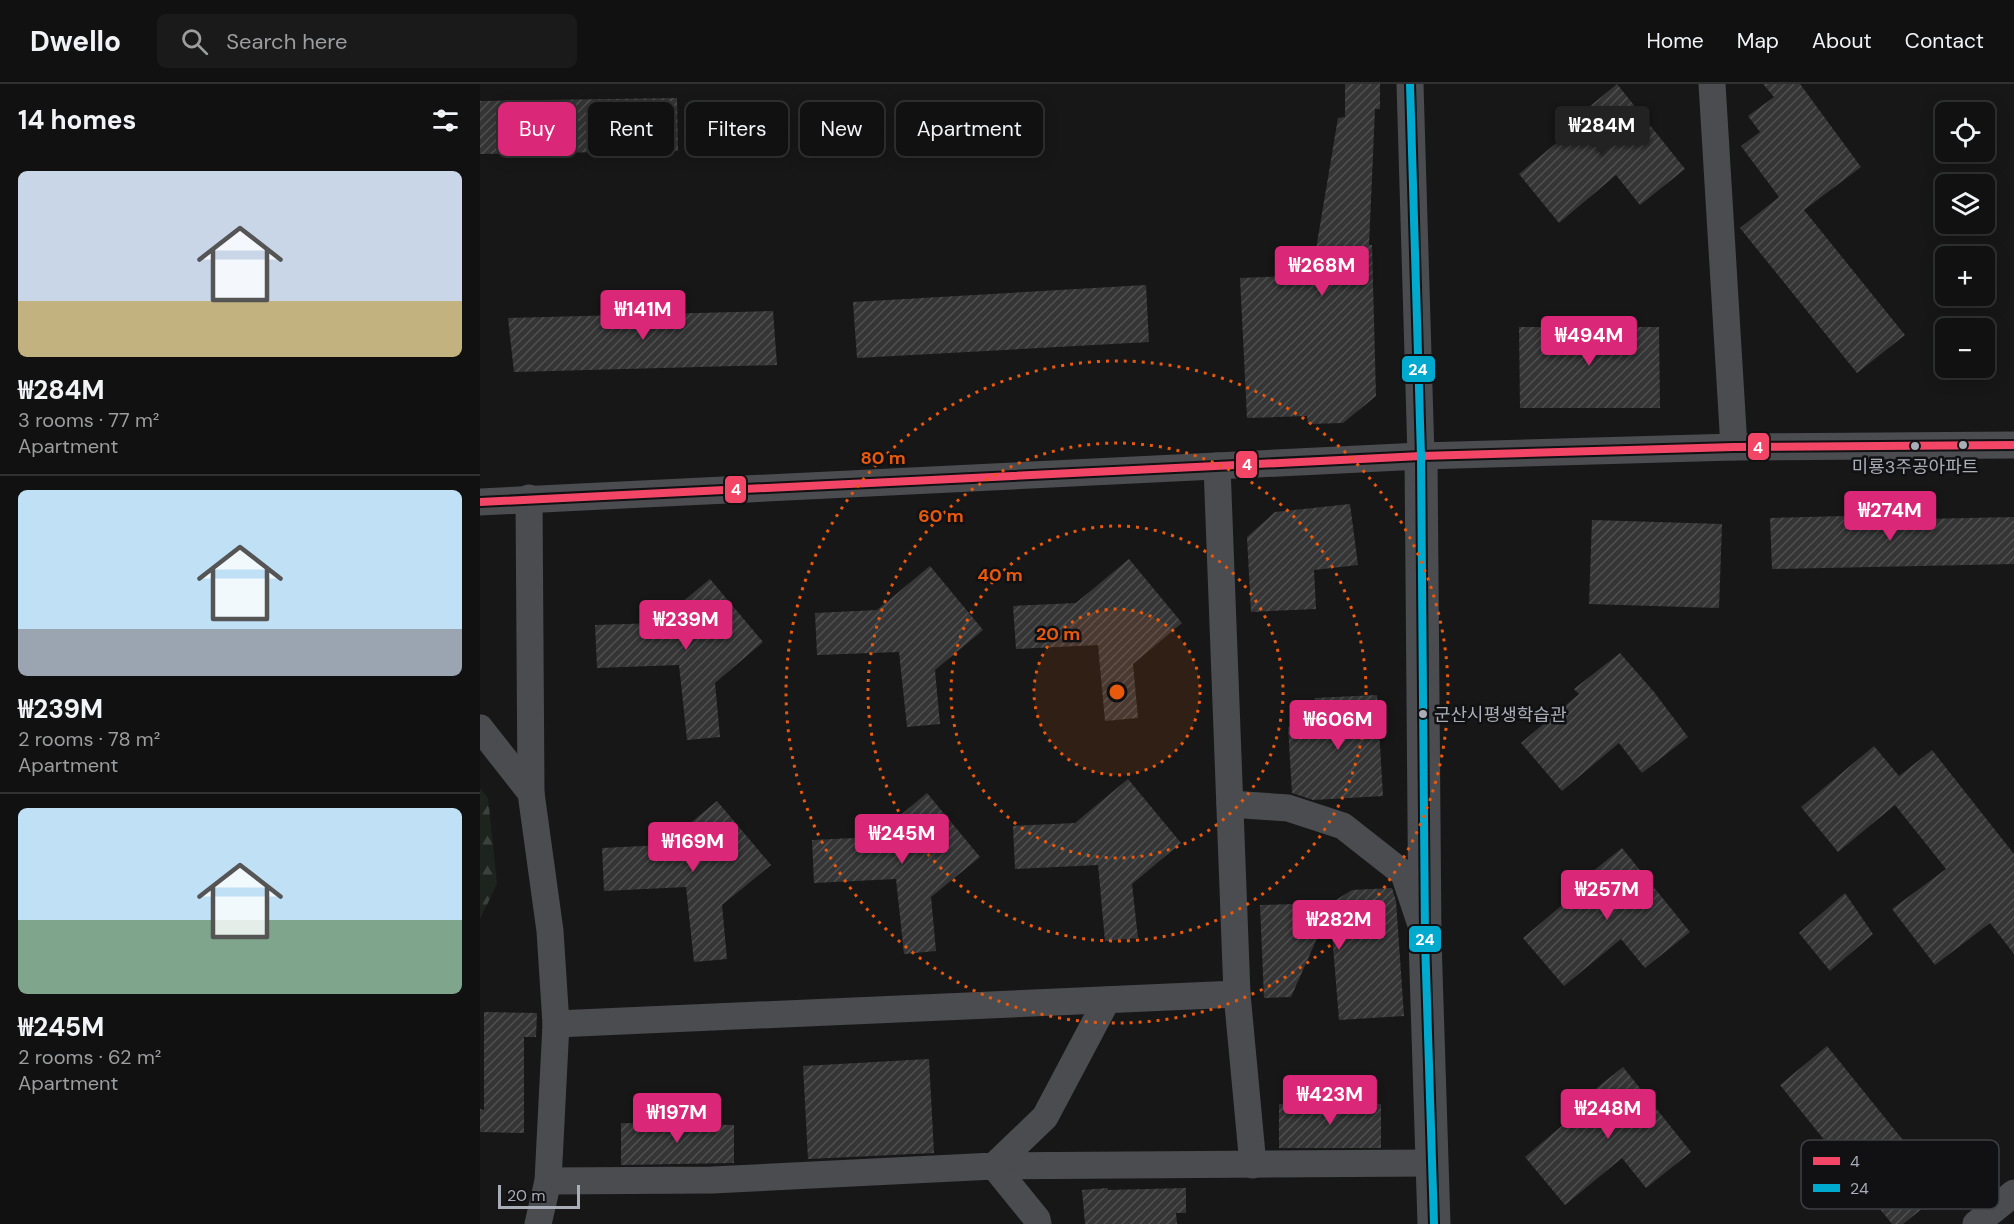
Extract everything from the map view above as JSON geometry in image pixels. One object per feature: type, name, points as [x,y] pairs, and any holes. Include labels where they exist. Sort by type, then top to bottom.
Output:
[{"type":"street","points":[[1410,84],[1421,456],[1425,939],[1434,1224]]},
{"type":"street","points":[[1712,84],[1734,447]]},
{"type":"street","points":[[480,502],[1421,456],[1734,447],[2014,445]]},
{"type":"street","points":[[1217,466],[1237,994],[1253,1165]]},
{"type":"street","points":[[529,498],[531,794],[550,931],[556,1024],[548,1181],[538,1224]]},
{"type":"street","points":[[480,728],[531,794]]},
{"type":"street","points":[[1230,804],[1288,808],[1343,826],[1404,874],[1425,939]]},
{"type":"street","points":[[556,1024],[1237,994]]},
{"type":"street","points":[[994,1166],[1045,1117],[1107,1000]]},
{"type":"street","points":[[548,1181],[712,1180],[994,1166],[1432,1163]]},
{"type":"street","points":[[994,1166],[1036,1218],[1038,1224]]},
{"type":"street","points":[[1999,1205],[2014,1193]]},
{"type":"street","points":[[1976,1224],[1994,1209]]},
{"type":"green space","points":[[480,788],[488,798],[497,884],[480,919]]},
{"type":"building","points":[[1345,84],[1380,84],[1380,109],[1375,109],[1369,245],[1372,245],[1376,396],[1343,423],[1308,424],[1307,416],[1247,418],[1240,278],[1315,275],[1315,255],[1338,118],[1345,117]]},
{"type":"building","points":[[1617,84],[1685,169],[1640,205],[1616,175],[1559,223],[1519,174],[1577,126],[1572,121]]},
{"type":"building","points":[[1763,84],[1800,84],[1861,167],[1804,210],[1905,335],[1857,373],[1740,228],[1779,197],[1741,146],[1760,132],[1748,116],[1774,97]]},
{"type":"building","points":[[677,98],[678,151],[674,151],[674,102],[588,102],[588,152],[576,153],[576,102],[498,102],[498,154],[480,154],[480,101]]},
{"type":"building","points":[[1146,285],[1149,342],[857,358],[853,302]]},
{"type":"building","points":[[773,311],[777,365],[514,372],[508,318]]},
{"type":"building","points":[[1519,327],[1659,327],[1660,408],[1520,408]]},
{"type":"building","points":[[1350,504],[1358,565],[1314,570],[1316,609],[1251,612],[1247,537],[1275,512]]},
{"type":"building","points":[[1922,514],[1922,519],[2014,517],[2014,564],[1772,569],[1770,518]]},
{"type":"building","points":[[1592,520],[1722,524],[1719,608],[1589,604]]},
{"type":"building","points":[[1129,559],[1182,623],[1133,664],[1138,718],[1105,721],[1098,645],[1016,649],[1013,606],[1076,603]]},
{"type":"building","points":[[930,566],[983,630],[935,670],[940,724],[907,727],[899,652],[817,655],[815,613],[877,610]]},
{"type":"building","points":[[710,579],[763,642],[715,683],[720,737],[687,740],[679,665],[597,668],[595,625],[657,623]]},
{"type":"building","points":[[1620,653],[1654,692],[1688,737],[1642,773],[1619,743],[1562,791],[1521,743],[1579,694],[1574,689]]},
{"type":"building","points":[[1377,695],[1383,796],[1313,800],[1292,793],[1288,727],[1317,726],[1315,698]]},
{"type":"building","points":[[1874,746],[1899,776],[1932,750],[2014,854],[2014,954],[1990,923],[1935,965],[1892,909],[1946,869],[1895,805],[1838,852],[1801,807]]},
{"type":"building","points":[[1128,779],[1181,843],[1132,884],[1138,938],[1105,941],[1098,865],[1015,869],[1013,826],[1075,823]]},
{"type":"building","points":[[927,793],[980,857],[931,897],[936,951],[904,954],[896,879],[814,883],[812,840],[874,837]]},
{"type":"building","points":[[717,801],[771,865],[722,905],[727,959],[694,962],[686,887],[604,891],[602,848],[664,845]]},
{"type":"building","points":[[1622,848],[1690,932],[1645,968],[1621,939],[1564,986],[1523,938],[1581,889],[1577,884]]},
{"type":"building","points":[[1392,888],[1396,901],[1404,1016],[1339,1020],[1330,909],[1291,997],[1264,998],[1260,905],[1331,903],[1352,890]]},
{"type":"building","points":[[1845,893],[1873,934],[1830,971],[1799,933]]},
{"type":"building","points":[[484,1012],[537,1013],[536,1037],[524,1037],[524,1133],[480,1132],[480,1109],[484,1110]]},
{"type":"building","points":[[1827,1046],[1903,1140],[1824,1140],[1780,1085]]},
{"type":"building","points":[[929,1059],[934,1153],[808,1159],[803,1066]]},
{"type":"building","points":[[1623,1067],[1691,1152],[1646,1188],[1622,1158],[1565,1205],[1525,1157],[1583,1108],[1578,1103]]},
{"type":"building","points":[[1279,1104],[1381,1104],[1381,1148],[1279,1148]]},
{"type":"building","points":[[621,1123],[734,1125],[734,1163],[621,1165]]},
{"type":"building","points":[[1108,1188],[1108,1190],[1186,1188],[1186,1213],[1176,1213],[1177,1224],[1085,1224],[1082,1190]]},
{"type":"building","points":[[1880,1209],[1922,1209],[1903,1224],[1892,1224]]},
{"type":"transit line","name":"24","points":[[1410,84],[1421,456],[1425,939],[1434,1224]]},
{"type":"transit line","name":"4","points":[[480,502],[1421,456],[1734,447],[2014,445]]},
{"type":"place","name":"미룡3주공아파트","points":[[1915,446]]},
{"type":"place","name":"군산시평생학습관","points":[[1423,714]]}]
